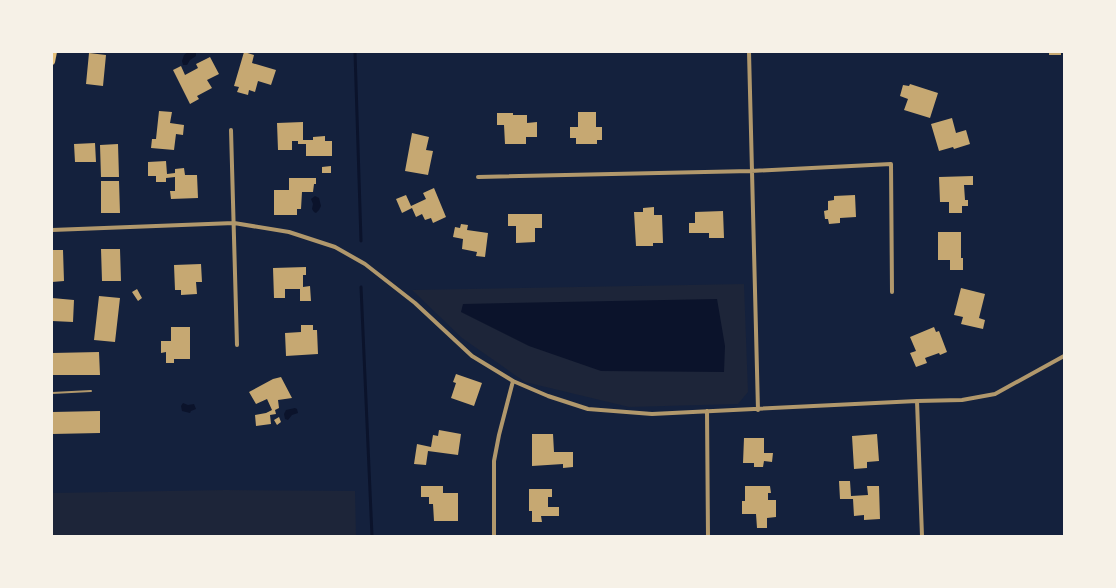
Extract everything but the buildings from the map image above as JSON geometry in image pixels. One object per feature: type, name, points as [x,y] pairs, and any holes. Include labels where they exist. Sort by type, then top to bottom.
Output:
[{"type":"main road","points":[[52,62],[54,52]]},
{"type":"street","points":[[749,52],[758,410]]},
{"type":"street","points":[[231,130],[237,345]]},
{"type":"street","points":[[478,177],[751,171],[890,164],[892,292]]},
{"type":"street","points":[[52,230],[234,223],[289,232],[335,248],[365,264],[415,304],[472,356],[513,381],[548,396],[588,409],[652,414],[962,400],[995,394],[1064,356]]},
{"type":"street","points":[[494,536],[494,461],[513,381]]},
{"type":"street","points":[[917,401],[922,536]]},
{"type":"street","points":[[707,411],[708,536]]},
{"type":"lane","points":[[52,393],[91,391]]},
{"type":"shaded area","points":[[188,52],[196,52],[196,56],[190,60],[187,65],[183,65],[182,61],[184,55]]},
{"type":"shaded area","points":[[315,196],[319,198],[321,206],[316,213],[312,209],[313,204],[311,199]]},
{"type":"shaded area","points":[[744,284],[748,392],[738,404],[629,407],[525,382],[462,338],[412,290]]},
{"type":"shaded area","points":[[717,299],[725,346],[724,372],[601,371],[529,346],[461,312],[463,304]]},
{"type":"shaded area","points":[[183,403],[188,405],[194,404],[196,409],[190,413],[182,411],[181,406]]},
{"type":"shaded area","points":[[297,409],[298,413],[292,415],[288,420],[285,419],[284,414],[286,410]]},
{"type":"shaded area","points":[[225,490],[355,491],[356,536],[52,536],[52,493]]},
{"type":"waterway","points":[[355,52],[361,241]]},
{"type":"waterway","points":[[361,287],[372,536]]}]
